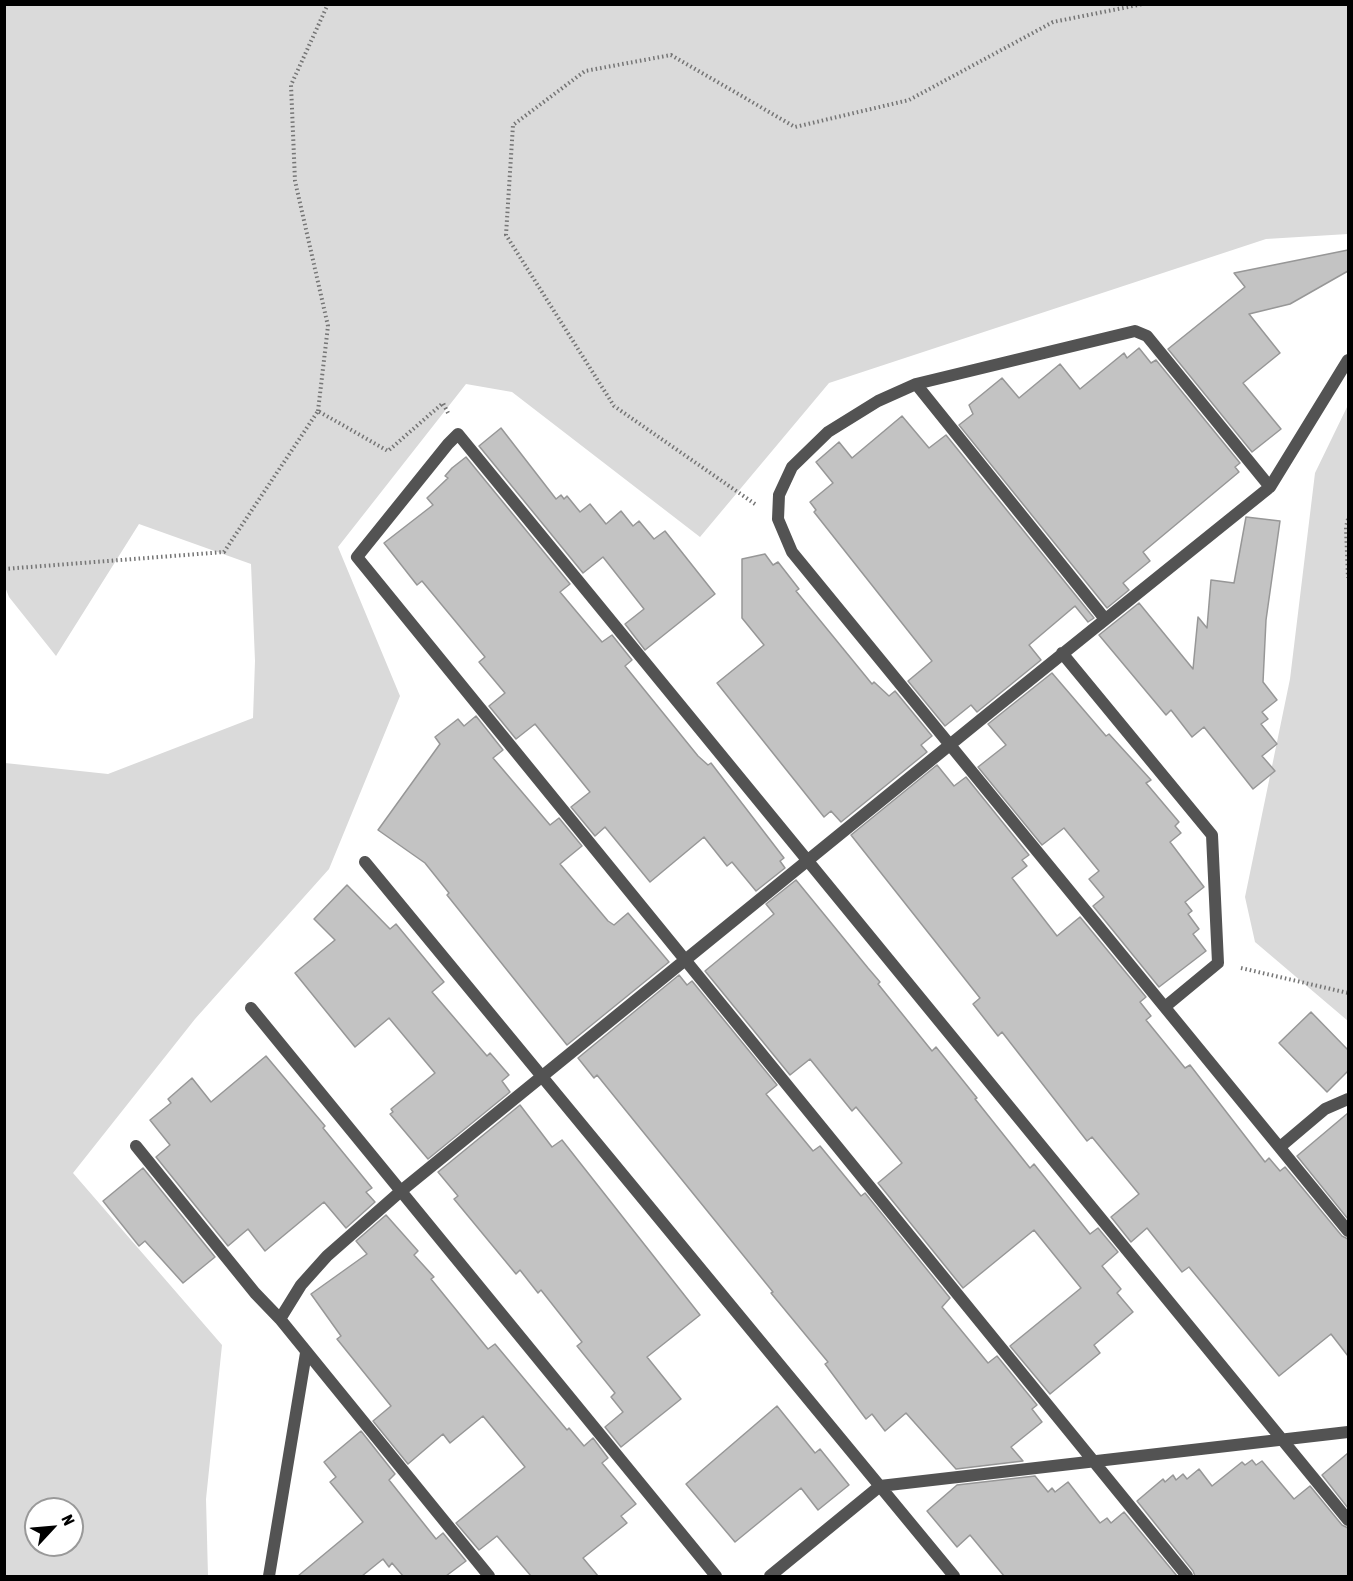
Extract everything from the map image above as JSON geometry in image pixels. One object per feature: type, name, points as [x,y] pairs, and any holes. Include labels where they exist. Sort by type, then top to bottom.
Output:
[{"type":"street","points":[[1270,487],[1147,336],[1135,331],[916,384],[878,401],[828,432],[792,467],[779,495],[778,519],[792,552],[1348,1231]]},
{"type":"street","points":[[280,1319],[301,1285],[327,1256],[401,1191],[948,745],[1270,487],[1348,360]]},
{"type":"street","points":[[916,384],[1105,619]]},
{"type":"street","points":[[1187,1576],[357,557],[458,434],[1348,1520]]},
{"type":"street","points":[[1062,653],[1212,835],[1218,963],[1166,1006]]},
{"type":"street","points":[[365,862],[954,1576]]},
{"type":"street","points":[[251,1008],[716,1576]]},
{"type":"street","points":[[1280,1147],[1325,1109],[1348,1099]]},
{"type":"street","points":[[136,1146],[489,1576]]},
{"type":"street","points":[[269,1576],[306,1353]]},
{"type":"street","points":[[770,1576],[880,1486],[1348,1432]]},
{"type":"path","points":[[4,569],[225,552],[318,411],[328,326],[295,181],[291,85],[328,4]]},
{"type":"path","points":[[778,519],[614,406],[506,236],[513,125],[585,71],[671,55],[795,127],[909,100],[1053,22],[1143,4]]},
{"type":"path","points":[[318,411],[388,451],[443,403],[458,434]]},
{"type":"path","points":[[1348,519],[1346,527],[1348,578]]},
{"type":"path","points":[[1218,963],[1348,993]]},
{"type":"shaded area","points":[[5,4],[1348,5],[1348,234],[1266,239],[829,383],[700,537],[512,392],[466,384],[338,547],[400,696],[329,869],[195,1019],[73,1173],[222,1345],[206,1499],[208,1576],[5,1576],[5,763],[108,774],[253,718],[255,661],[251,564],[139,524],[56,656],[9,597],[5,587]]},
{"type":"shaded area","points":[[1348,405],[1348,1021],[1255,942],[1245,897],[1290,679],[1315,473]]},
{"type":"building","points":[[1348,250],[1348,271],[1290,304],[1249,314],[1280,353],[1243,383],[1281,429],[1252,452],[1168,349],[1245,287],[1234,273]]},
{"type":"building","points":[[1139,348],[1151,363],[1156,360],[1240,463],[1235,467],[1239,472],[1143,552],[1150,561],[1123,583],[1129,590],[1107,608],[959,425],[973,414],[969,405],[1002,378],[1019,398],[1060,364],[1080,389],[1124,353],[1127,358]]},
{"type":"building","points":[[902,416],[929,448],[946,435],[1094,618],[1088,622],[1075,606],[1029,645],[1041,660],[977,712],[971,705],[945,726],[908,681],[932,661],[814,512],[816,510],[810,502],[833,483],[816,462],[839,442],[852,458]]},
{"type":"building","points":[[501,428],[556,499],[561,495],[564,499],[567,496],[580,512],[590,504],[606,524],[621,511],[633,526],[639,521],[654,539],[665,531],[715,594],[645,650],[625,624],[644,609],[603,557],[583,573],[479,446]]},
{"type":"building","points":[[466,457],[570,584],[560,592],[602,642],[612,635],[632,660],[625,666],[698,756],[708,765],[711,763],[784,858],[780,861],[785,868],[756,891],[732,862],[727,866],[704,837],[650,882],[605,827],[595,836],[571,807],[590,792],[535,724],[516,739],[489,706],[505,693],[479,662],[485,657],[422,581],[417,585],[384,543],[433,505],[427,498],[448,478],[445,476],[452,468]]},
{"type":"building","points":[[1246,517],[1280,521],[1266,620],[1263,682],[1277,700],[1262,712],[1268,719],[1261,724],[1277,744],[1262,756],[1275,771],[1253,789],[1204,727],[1192,737],[1171,710],[1166,715],[1099,635],[1139,603],[1193,669],[1198,617],[1207,628],[1211,580],[1234,583]]},
{"type":"building","points":[[765,554],[773,565],[778,562],[799,589],[796,591],[872,684],[874,682],[889,696],[895,691],[932,736],[921,745],[927,752],[841,822],[831,811],[824,817],[717,683],[764,645],[742,618],[742,559]]},
{"type":"building","points":[[1052,673],[1106,736],[1109,734],[1151,780],[1146,783],[1179,822],[1175,826],[1181,833],[1170,842],[1204,887],[1185,902],[1192,911],[1188,914],[1199,929],[1193,934],[1206,951],[1159,987],[1093,906],[1104,897],[1089,879],[1099,871],[1064,828],[1042,845],[978,767],[1006,745],[988,724]]},
{"type":"building","points":[[476,716],[503,750],[493,758],[550,825],[559,818],[582,846],[560,864],[608,921],[614,925],[628,913],[669,962],[567,1045],[447,895],[449,893],[425,863],[378,830],[440,744],[435,737],[458,719],[464,726]]},
{"type":"building","points":[[937,765],[954,786],[966,777],[1029,855],[1022,860],[1027,866],[1012,878],[1057,936],[1080,917],[1146,997],[1140,1002],[1151,1016],[1146,1020],[1185,1068],[1190,1065],[1265,1162],[1269,1158],[1280,1171],[1285,1167],[1342,1236],[1348,1239],[1348,1356],[1331,1334],[1279,1376],[1189,1267],[1182,1272],[1147,1228],[1131,1242],[1111,1217],[1139,1194],[1092,1137],[1087,1141],[1002,1032],[998,1036],[973,1004],[980,998],[851,835]]},
{"type":"building","points":[[796,880],[880,982],[878,984],[932,1051],[936,1047],[1030,1168],[1034,1164],[1090,1234],[1098,1228],[1118,1252],[1102,1266],[1121,1289],[1117,1293],[1133,1312],[1094,1345],[1100,1353],[1050,1394],[1010,1346],[1081,1288],[1034,1230],[963,1288],[878,1183],[902,1163],[856,1107],[852,1111],[810,1059],[790,1075],[705,971],[774,914],[766,904]]},
{"type":"building","points":[[347,885],[390,929],[396,924],[444,982],[432,992],[487,1056],[490,1053],[509,1075],[502,1081],[510,1092],[428,1159],[390,1114],[393,1112],[391,1109],[435,1073],[389,1018],[355,1047],[295,973],[335,940],[314,919]]},
{"type":"building","points":[[679,975],[687,985],[692,981],[777,1085],[766,1094],[813,1151],[820,1146],[861,1196],[865,1193],[950,1298],[942,1307],[988,1363],[997,1356],[1037,1405],[1032,1409],[1042,1422],[1011,1447],[1023,1461],[956,1469],[906,1413],[885,1431],[872,1414],[866,1419],[825,1364],[828,1362],[771,1293],[773,1292],[597,1075],[594,1078],[578,1058]]},
{"type":"building","points":[[1311,1012],[1348,1050],[1348,1071],[1327,1092],[1279,1043]]},
{"type":"building","points":[[266,1056],[325,1126],[323,1128],[372,1188],[366,1192],[375,1202],[346,1228],[324,1202],[265,1251],[248,1229],[228,1246],[156,1157],[170,1145],[150,1120],[171,1103],[168,1099],[192,1078],[211,1102]]},
{"type":"building","points":[[520,1105],[552,1147],[562,1140],[700,1315],[647,1357],[681,1399],[621,1447],[605,1427],[623,1412],[611,1397],[615,1393],[577,1346],[582,1342],[541,1290],[538,1293],[520,1270],[516,1274],[454,1199],[458,1196],[438,1172]]},
{"type":"building","points":[[1348,1113],[1348,1219],[1297,1156]]},
{"type":"building","points":[[143,1168],[215,1257],[183,1283],[145,1241],[139,1246],[103,1201]]},
{"type":"building","points":[[386,1215],[418,1251],[414,1255],[434,1277],[431,1279],[488,1349],[495,1344],[567,1430],[569,1428],[584,1446],[593,1438],[608,1458],[602,1463],[636,1504],[621,1516],[627,1523],[583,1558],[598,1576],[531,1576],[497,1536],[479,1550],[456,1523],[525,1467],[483,1416],[450,1443],[443,1434],[408,1464],[373,1421],[391,1406],[337,1339],[341,1336],[311,1294],[367,1254],[356,1241]]},
{"type":"building","points":[[777,1406],[815,1453],[820,1449],[849,1485],[818,1510],[801,1488],[735,1542],[686,1484]]},
{"type":"building","points":[[361,1431],[395,1474],[389,1480],[436,1539],[443,1533],[466,1561],[446,1576],[403,1576],[392,1563],[389,1567],[383,1559],[362,1576],[298,1576],[363,1522],[330,1482],[336,1477],[324,1462]]},
{"type":"building","points":[[1348,1453],[1348,1508],[1322,1475]]},
{"type":"building","points":[[1252,1460],[1256,1465],[1262,1461],[1294,1499],[1310,1486],[1342,1525],[1348,1528],[1348,1576],[1195,1576],[1137,1501],[1163,1479],[1165,1482],[1173,1475],[1176,1480],[1183,1474],[1187,1479],[1199,1469],[1212,1486],[1242,1462],[1245,1465]]},
{"type":"building","points":[[1035,1476],[1048,1492],[1052,1488],[1055,1492],[1068,1482],[1100,1523],[1107,1518],[1111,1523],[1124,1512],[1177,1576],[1004,1576],[970,1535],[957,1547],[927,1511],[957,1485]]}]
